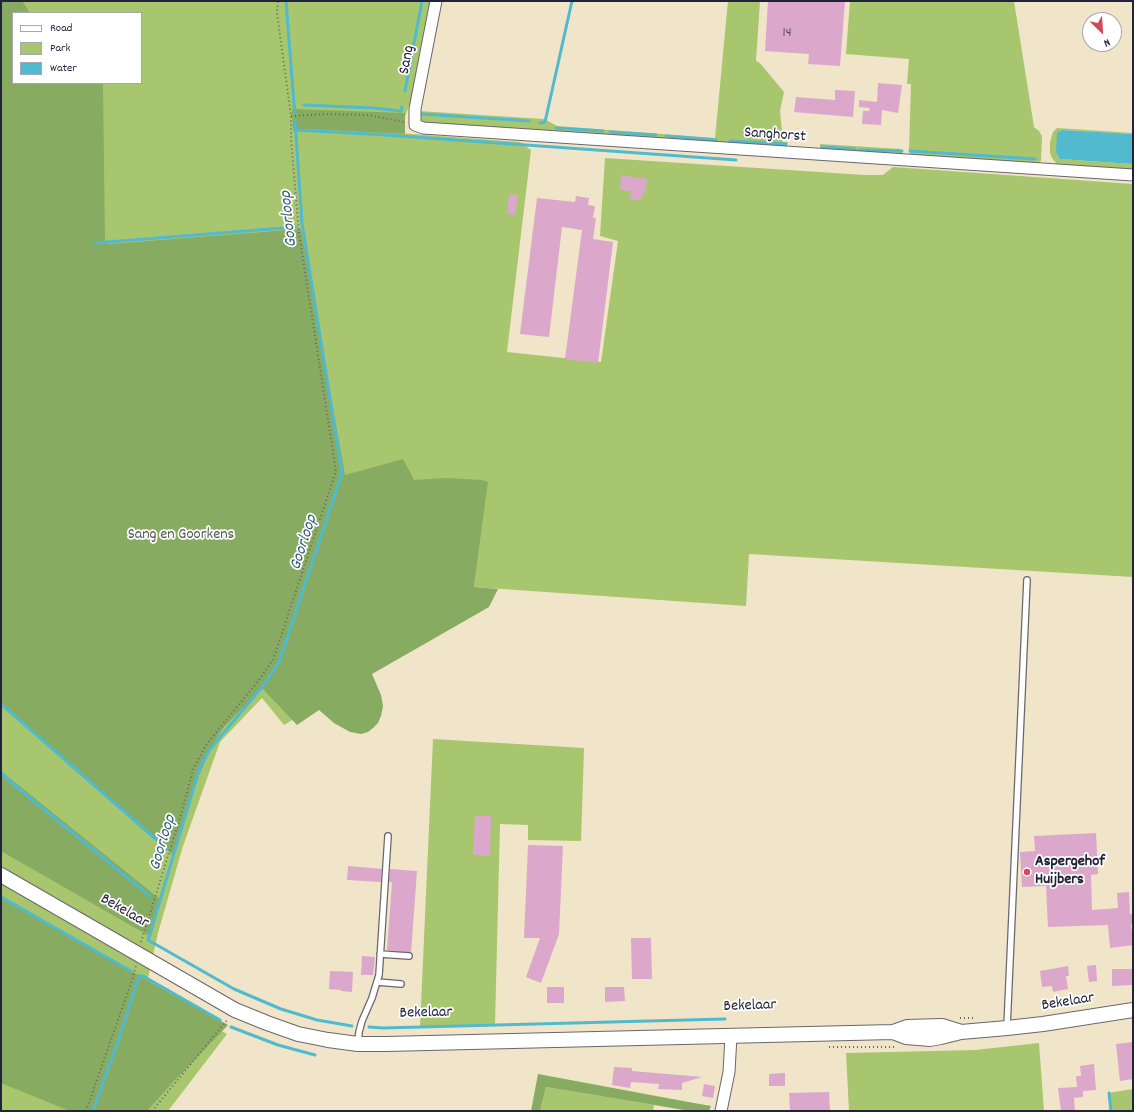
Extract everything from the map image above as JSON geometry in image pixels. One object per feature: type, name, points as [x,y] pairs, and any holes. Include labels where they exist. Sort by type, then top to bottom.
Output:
[{"type":"street","name":"Sang","points":[[415,124],[415,109],[436,1]]},
{"type":"street","name":"Sanghorst","points":[[415,124],[423,128],[1133,175]]},
{"type":"street","name":"Bekelaar","points":[[1,875],[232,1014],[298,1034],[358,1044],[893,1032],[907,1027],[942,1026],[961,1032],[1007,1028],[1133,1010]]},
{"type":"street","points":[[721,1111],[729,1072],[731,1036]]},
{"type":"lane","points":[[1007,1028],[1027,580]]},
{"type":"lane","points":[[358,1044],[362,1021],[379,975],[388,836]]},
{"type":"lane","points":[[380,954],[409,956]]},
{"type":"lane","points":[[377,982],[401,984]]},
{"type":"path","points":[[278,1],[277,13],[291,116],[327,114],[368,115],[415,124]]},
{"type":"path","name":"Bekelaar","points":[[135,938],[141,942],[180,818],[193,770],[206,745],[259,680],[273,660],[336,471],[299,233],[291,139],[291,116]]},
{"type":"path","points":[[86,1111],[136,965],[143,969]]},
{"type":"path","points":[[222,1015],[232,1014]]},
{"type":"path","points":[[152,1111],[232,1014]]},
{"type":"path","points":[[823,1047],[892,1047]]},
{"type":"green space","points":[[1,1],[431,1],[414,92],[399,133],[520,142],[531,150],[507,352],[601,362],[618,241],[600,236],[605,158],[865,175],[883,175],[893,167],[1133,184],[1133,577],[749,554],[746,606],[474,587],[488,482],[470,613],[284,725],[262,698],[220,742],[183,846],[158,933],[146,987],[227,1034],[168,1111],[1,1111]]},
{"type":"green space","name":"Sang en Goorkens","points":[[1,1],[22,1],[29,12],[12,12],[12,84],[103,84],[105,243],[110,244],[301,229],[345,475],[403,459],[414,480],[447,478],[482,480],[488,482],[474,587],[498,589],[489,607],[372,674],[381,695],[383,706],[378,723],[368,732],[361,734],[350,732],[334,723],[319,710],[297,725],[262,688],[224,727],[213,744],[197,780],[177,841],[174,856],[1,702]]},
{"type":"green space","points":[[728,1],[760,1],[756,61],[760,63],[784,92],[780,111],[783,142],[788,142],[785,150],[422,125],[418,115],[419,111],[544,119],[557,126],[715,138]]},
{"type":"green space","points":[[850,1],[1014,1],[1034,127],[1042,136],[1041,161],[1034,167],[910,156],[911,84],[907,84],[909,59],[846,54]]},
{"type":"green space","points":[[292,109],[405,113],[405,134],[306,129],[293,131]]},
{"type":"green space","points":[[1057,128],[1133,133],[1062,130],[1060,159],[1133,164],[1133,174],[1061,169],[1050,153],[1050,142],[1053,132]]},
{"type":"green space","points":[[820,144],[901,149],[903,152],[900,158],[825,153],[820,148]]},
{"type":"green space","points":[[433,739],[584,748],[581,841],[528,840],[528,825],[500,824],[495,1025],[420,1027]]},
{"type":"green space","points":[[1,771],[161,900],[151,937],[1,851]]},
{"type":"green space","points":[[1,895],[140,976],[228,1025],[147,1111],[70,1111],[1,1083]]},
{"type":"green space","points":[[1039,1043],[1044,1111],[849,1111],[846,1053],[975,1050]]},
{"type":"green space","points":[[538,1074],[711,1106],[709,1111],[690,1111],[546,1087],[540,1111],[531,1111]]},
{"type":"green space","points":[[546,1087],[654,1105],[653,1111],[540,1111]]},
{"type":"green space","points":[[1133,1089],[1133,1111],[1110,1111],[1108,1093]]},
{"type":"water","points":[[1062,130],[1133,134],[1133,164],[1060,159],[1056,152],[1057,133]]},
{"type":"building","points":[[768,1],[845,1],[840,66],[808,64],[809,54],[765,51]]},
{"type":"building","points":[[878,83],[902,85],[898,113],[882,110],[881,125],[862,124],[863,111],[869,111],[870,108],[859,107],[859,100],[877,102]]},
{"type":"building","points":[[835,90],[855,91],[853,117],[794,112],[796,97],[835,100]]},
{"type":"building","points":[[621,175],[647,179],[645,193],[642,193],[641,200],[630,199],[631,191],[620,190]]},
{"type":"building","points":[[509,194],[518,195],[515,215],[507,214]]},
{"type":"building","points":[[576,196],[589,198],[588,205],[595,206],[593,218],[596,218],[593,239],[613,242],[598,363],[565,359],[582,230],[562,227],[549,337],[520,334],[537,198],[575,202]]},
{"type":"building","points":[[475,816],[491,816],[490,856],[473,855]]},
{"type":"building","points":[[1096,833],[1098,874],[1091,875],[1092,910],[1118,908],[1117,893],[1129,892],[1130,914],[1133,914],[1133,924],[1131,924],[1133,945],[1110,948],[1108,925],[1048,927],[1046,886],[1022,887],[1020,852],[1035,851],[1034,836]]},
{"type":"building","points":[[528,845],[563,846],[559,934],[541,983],[526,977],[540,938],[524,938]]},
{"type":"building","points":[[348,866],[382,869],[381,882],[347,880]]},
{"type":"building","points":[[390,869],[417,871],[411,953],[387,950],[392,882],[389,882]]},
{"type":"building","points":[[631,938],[651,938],[652,979],[632,979]]},
{"type":"building","points":[[362,956],[375,957],[373,975],[361,975]]},
{"type":"building","points":[[1096,965],[1097,981],[1089,982],[1087,966]]},
{"type":"building","points":[[1068,966],[1069,976],[1066,976],[1068,989],[1053,992],[1052,986],[1042,987],[1040,971]]},
{"type":"building","points":[[1112,969],[1133,969],[1133,985],[1112,986]]},
{"type":"building","points":[[330,971],[353,972],[352,992],[329,989]]},
{"type":"building","points":[[547,987],[564,987],[564,1003],[547,1003]]},
{"type":"building","points":[[605,987],[624,987],[625,1001],[605,1002]]},
{"type":"building","points":[[1133,1042],[1133,1079],[1120,1081],[1116,1044]]},
{"type":"building","points":[[1094,1064],[1096,1090],[1083,1091],[1083,1097],[1074,1098],[1075,1111],[1061,1111],[1058,1088],[1077,1087],[1076,1076],[1081,1076],[1080,1066]]},
{"type":"building","points":[[614,1067],[632,1068],[632,1071],[702,1077],[682,1083],[682,1090],[658,1089],[659,1084],[631,1082],[630,1088],[612,1085]]},
{"type":"building","points":[[785,1073],[785,1086],[769,1086],[769,1074]]},
{"type":"building","points":[[704,1084],[715,1086],[713,1098],[702,1096]]},
{"type":"building","points":[[829,1092],[830,1111],[790,1111],[789,1093]]},
{"type":"waterway","points":[[286,1],[294,104]]},
{"type":"waterway","name":"Goorloop","points":[[405,91],[422,1]]},
{"type":"waterway","points":[[540,123],[545,122],[572,1]]},
{"type":"waterway","name":"Goorloop","points":[[294,104],[295,112]]},
{"type":"waterway","name":"Goorloop","points":[[304,105],[373,108],[401,111],[402,107]]},
{"type":"waterway","points":[[422,114],[529,121]]},
{"type":"waterway","name":"Goorloop","points":[[295,121],[302,223],[342,473],[279,662],[263,686],[210,749],[200,767],[148,940],[234,989],[281,1009],[317,1020],[352,1026]]},
{"type":"waterway","points":[[556,128],[603,131]]},
{"type":"waterway","points":[[296,130],[736,160]]},
{"type":"waterway","points":[[610,132],[656,135]]},
{"type":"waterway","points":[[666,136],[716,140]]},
{"type":"waterway","points":[[730,141],[786,144]]},
{"type":"waterway","points":[[822,147],[855,149]]},
{"type":"waterway","points":[[859,150],[902,151]]},
{"type":"waterway","points":[[910,151],[1035,159]]},
{"type":"waterway","points":[[95,243],[296,227]]},
{"type":"waterway","points":[[1,704],[167,849]]},
{"type":"waterway","points":[[1,773],[150,896]]},
{"type":"waterway","points":[[1,897],[131,971]]},
{"type":"waterway","name":"Goorloop","points":[[93,1111],[139,976],[143,976],[220,1020]]},
{"type":"waterway","points":[[369,1027],[383,1028],[725,1019]]},
{"type":"waterway","points":[[231,1027],[278,1045],[315,1055]]},
{"type":"waterway","points":[[1109,1093],[1111,1111]]},
{"type":"place","name":"Aspergehof Huijbers","points":[[1027,872]]}]
